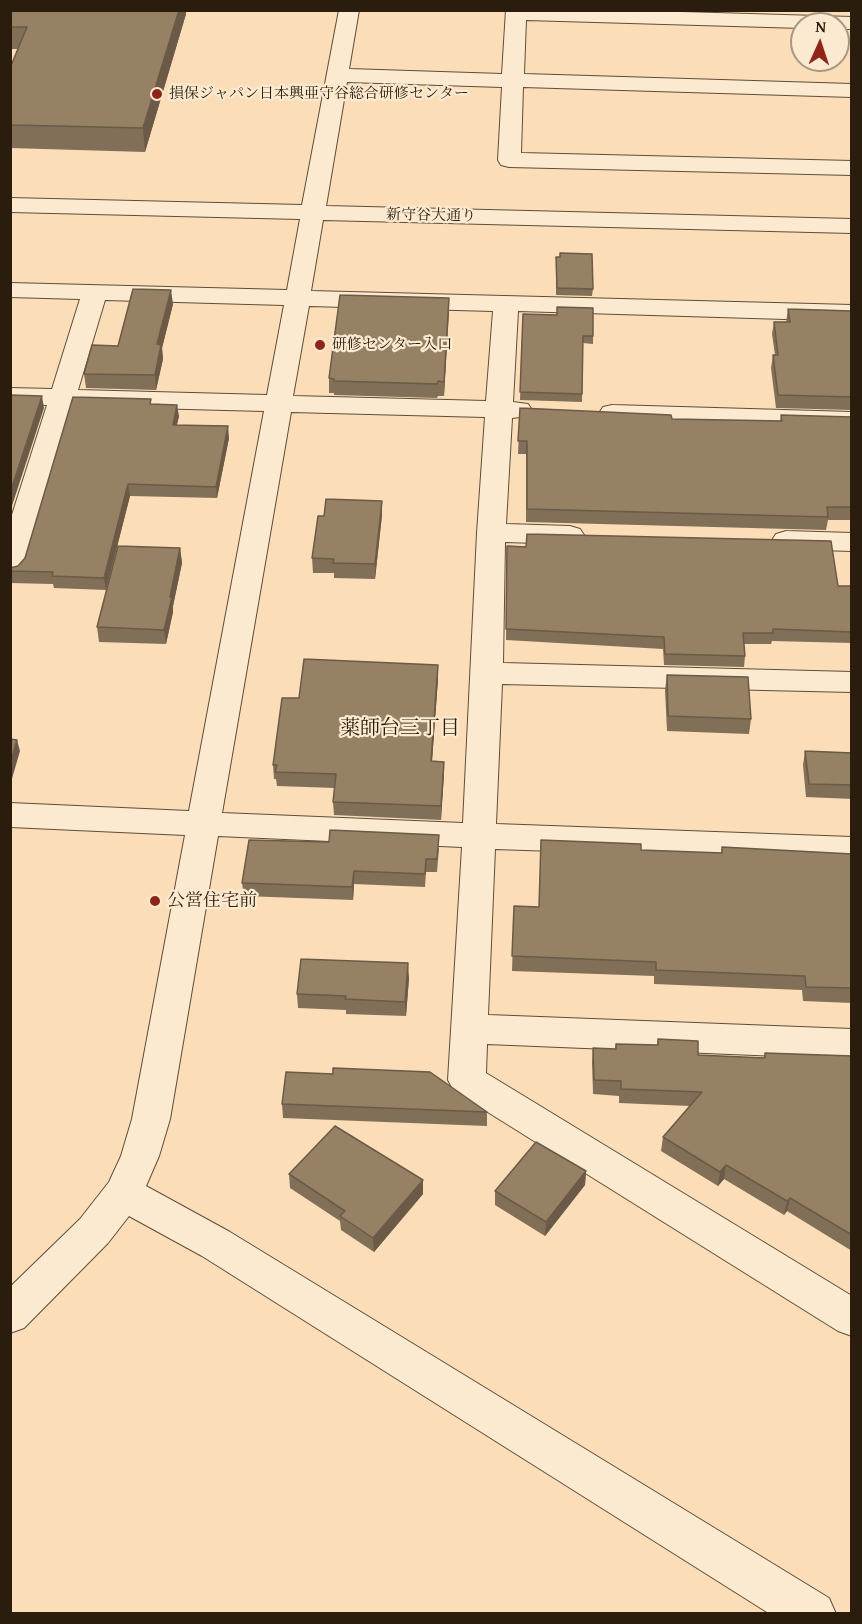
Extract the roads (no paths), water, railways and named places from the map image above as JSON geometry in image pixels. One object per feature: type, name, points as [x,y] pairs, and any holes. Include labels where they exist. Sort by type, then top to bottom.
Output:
[{"type":"street","points":[[10,1315],[94,1231],[123,1192],[140,1156],[151,1119],[349,10]]},
{"type":"street","points":[[852,23],[516,12],[509,160],[852,168]]},
{"type":"street","points":[[337,75],[852,91]]},
{"type":"street","name":"新守谷大通り","points":[[10,204],[311,224],[852,248]]},
{"type":"street","name":"新守谷大通り","points":[[10,227],[311,224],[852,226]]},
{"type":"street","points":[[10,290],[297,296],[852,313]]},
{"type":"street","points":[[10,569],[95,292]]},
{"type":"street","points":[[506,303],[491,533],[487,673],[467,1080],[852,1318]]},
{"type":"street","points":[[10,396],[546,411]]},
{"type":"street","points":[[592,412],[852,420]]},
{"type":"street","points":[[491,533],[596,535]]},
{"type":"street","points":[[758,540],[852,542]]},
{"type":"street","points":[[487,673],[852,682]]},
{"type":"street","points":[[10,816],[852,849]]},
{"type":"street","points":[[470,1029],[852,1044]]},
{"type":"street","points":[[123,1192],[216,1244],[813,1614]]},
{"type":"place","name":"損保ジャパン日本興亜守谷総合研修センター","points":[[157,94]]},
{"type":"place","name":"研修センター入口","points":[[320,345]]},
{"type":"place","name":"公営住宅前","points":[[155,901]]},
{"type":"district","name":"薬師台三丁目","points":[[400,729]]}]
